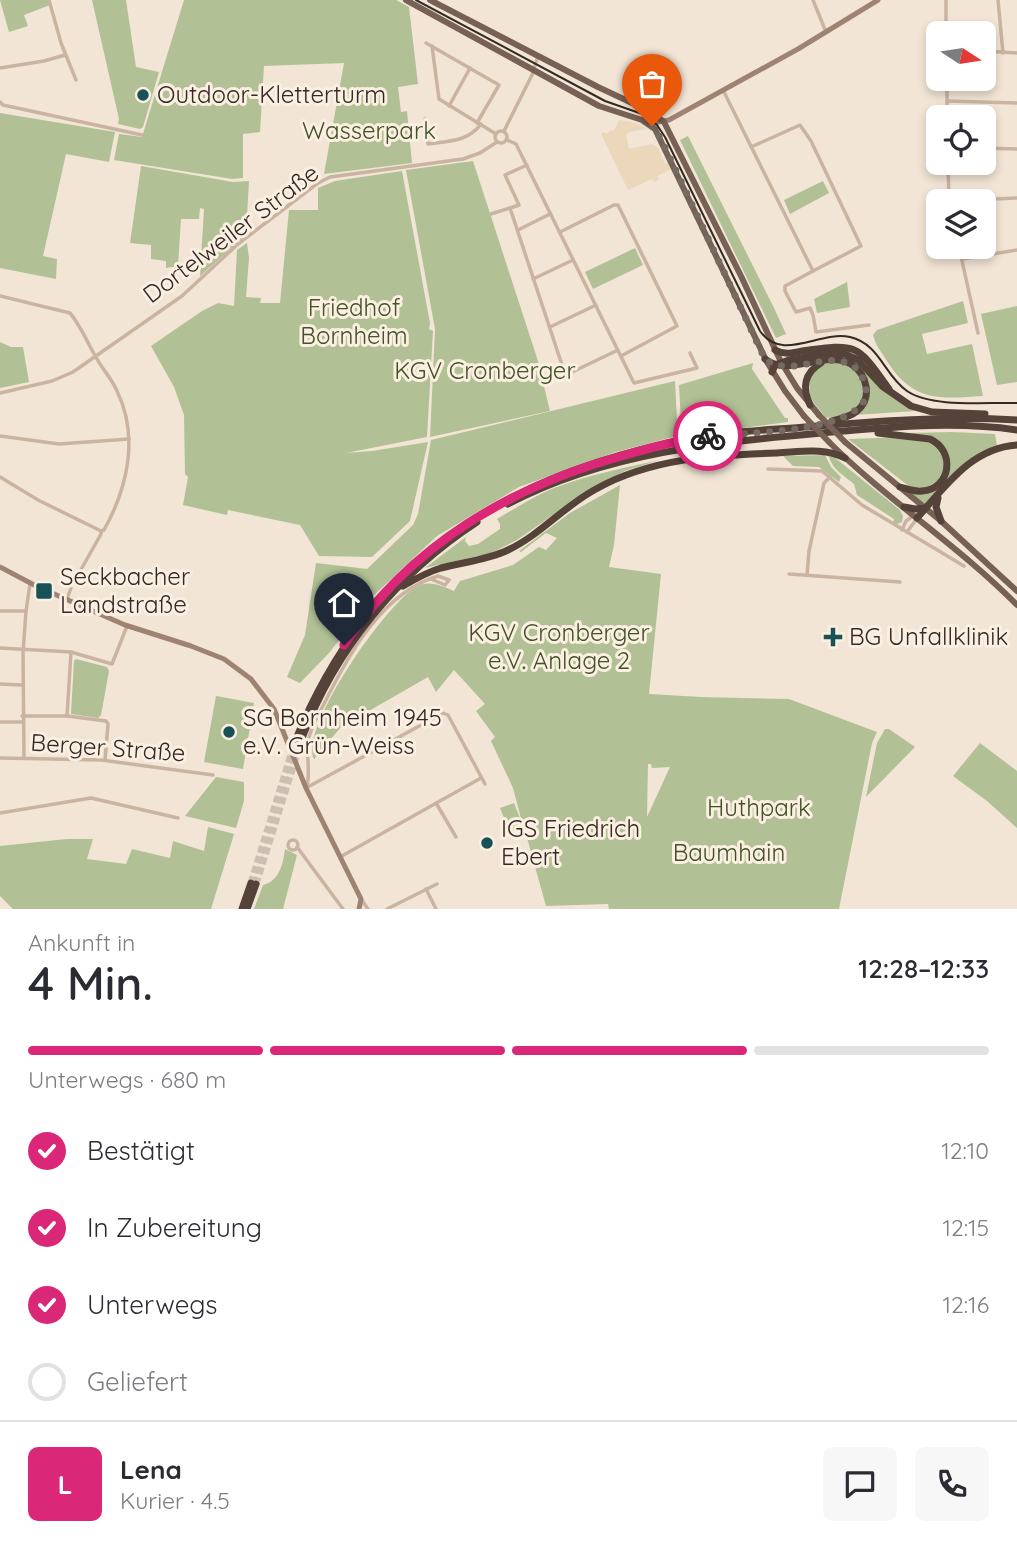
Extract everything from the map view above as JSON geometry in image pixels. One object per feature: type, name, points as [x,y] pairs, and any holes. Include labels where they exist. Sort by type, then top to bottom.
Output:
[{"type":"highway","points":[[775,350],[786,354],[832,346],[851,348],[868,358],[890,390],[902,401]]},
{"type":"highway","points":[[778,366],[831,353],[850,355],[902,401],[924,410],[992,414],[1017,420]]},
{"type":"highway","points":[[765,359],[778,366],[828,360],[846,362],[856,369],[866,384],[866,396],[862,405],[853,414],[811,427]]},
{"type":"highway","points":[[810,405],[805,392],[806,379],[815,366],[828,360]]},
{"type":"highway","points":[[295,740],[322,681],[367,613],[427,552],[483,512],[530,487],[565,473],[696,438],[947,417],[1017,420]]},
{"type":"highway","points":[[295,740],[360,630],[396,590],[437,551],[488,515],[532,492],[575,475],[657,452],[698,445],[856,430],[947,425],[1017,430]]},
{"type":"highway","points":[[856,430],[921,437],[934,440],[941,446],[947,466],[940,483],[921,492],[900,487]]},
{"type":"highway","points":[[904,507],[921,513],[963,468],[989,451],[1017,445]]},
{"type":"highway","points":[[396,590],[429,573],[508,550],[588,493],[642,469],[695,458],[759,453],[819,451],[845,458]]},
{"type":"highway","points":[[940,493],[936,504],[941,521]]},
{"type":"highway","points":[[242,909],[254,884],[247,909]]},
{"type":"main road","points":[[406,0],[608,110],[642,120],[664,122],[878,0]]},
{"type":"main road","points":[[430,0],[598,88],[649,111],[664,122],[741,275],[775,350],[778,366],[804,416],[845,458],[904,507]]},
{"type":"main road","points":[[642,120],[652,126],[661,139],[765,359]]},
{"type":"main road","points":[[778,366],[845,442],[915,499],[921,513],[1017,605]]},
{"type":"main road","points":[[921,513],[941,521],[1017,592]]},
{"type":"main road","points":[[0,567],[30,584],[127,626],[191,646],[229,662],[256,685],[295,740],[306,788],[364,909]]},
{"type":"street","points":[[49,0],[65,55],[76,80]]},
{"type":"street","points":[[813,0],[826,32]]},
{"type":"street","points":[[946,0],[946,21]]},
{"type":"street","points":[[998,0],[1003,53]]},
{"type":"street","points":[[425,119],[428,144],[463,139],[473,133],[499,85],[426,43]]},
{"type":"street","points":[[432,46],[439,99],[496,134]]},
{"type":"street","points":[[996,52],[1017,53]]},
{"type":"street","points":[[0,68],[65,55]]},
{"type":"street","points":[[538,56],[504,131],[507,140],[516,144],[527,165],[634,383],[697,368],[690,353]]},
{"type":"street","points":[[449,106],[470,68]]},
{"type":"street","points":[[723,90],[813,271]]},
{"type":"street","points":[[947,91],[947,105]]},
{"type":"street","points":[[947,101],[1017,103]]},
{"type":"street","points":[[0,102],[66,120],[142,135]]},
{"type":"street","points":[[751,147],[800,125],[821,161],[862,246],[785,286],[796,312],[810,308],[816,332],[869,325]]},
{"type":"street","points":[[496,134],[504,131]]},
{"type":"street","points":[[496,134],[496,142]]},
{"type":"street","name":"Dortelweiler Straße","points":[[0,393],[61,378],[95,356],[182,296],[238,244],[322,181],[341,175],[463,159],[480,153],[496,142],[503,144],[507,140]]},
{"type":"street","points":[[996,148],[1017,149]]},
{"type":"street","points":[[491,214],[519,205],[505,176],[527,165]]},
{"type":"street","points":[[996,199],[1017,198]]},
{"type":"street","points":[[560,232],[618,205],[648,263],[677,326],[621,356]]},
{"type":"street","points":[[510,208],[565,374],[618,350]]},
{"type":"street","points":[[517,230],[550,214]]},
{"type":"street","points":[[996,253],[1017,250]]},
{"type":"street","points":[[962,259],[978,333]]},
{"type":"street","points":[[533,279],[573,260]]},
{"type":"street","points":[[0,296],[70,313],[118,392],[127,421],[129,462],[123,486],[115,509],[74,582]]},
{"type":"street","points":[[549,327],[596,305]]},
{"type":"street","points":[[0,436],[59,444],[129,439]]},
{"type":"street","points":[[768,469],[822,471],[851,498],[964,566]]},
{"type":"street","points":[[0,477],[38,500],[101,531]]},
{"type":"street","points":[[807,575],[809,551],[824,483],[830,477]]},
{"type":"street","points":[[904,507],[904,531]]},
{"type":"street","points":[[906,521],[921,513]]},
{"type":"street","points":[[904,531],[921,513]]},
{"type":"street","points":[[789,574],[900,582]]},
{"type":"street","points":[[306,788],[309,777],[310,734],[344,666],[387,608],[409,589],[429,578],[441,576],[449,580],[445,585],[429,578]]},
{"type":"street","points":[[24,758],[23,649],[30,584]]},
{"type":"street","points":[[67,599],[71,588]]},
{"type":"street","points":[[0,611],[26,611]]},
{"type":"street","points":[[0,648],[71,652],[112,664],[127,626]]},
{"type":"street","points":[[67,716],[71,652]]},
{"type":"street","points":[[0,684],[22,685]]},
{"type":"street","points":[[306,788],[443,713],[448,715],[485,784]]},
{"type":"street","points":[[22,716],[102,719],[108,724],[105,760]]},
{"type":"street","points":[[0,722],[22,722]]},
{"type":"street","name":"Berger Straße","points":[[0,758],[105,760],[213,775]]},
{"type":"street","points":[[340,858],[481,778]]},
{"type":"street","points":[[0,813],[91,798],[178,818]]},
{"type":"street","points":[[436,803],[456,837]]},
{"type":"street","points":[[298,847],[343,909]]},
{"type":"street","points":[[387,909],[437,884]]},
{"type":"street","points":[[426,889],[436,909]]},
{"type":"green space","points":[[0,0],[49,0],[50,5],[24,15],[28,26],[9,32]]},
{"type":"green space","points":[[92,0],[126,0],[136,67],[159,72],[143,127],[140,129],[118,124]]},
{"type":"green space","name":"Wasserpark","points":[[184,0],[396,0],[409,7],[418,84],[398,87],[401,112],[407,111],[412,163],[324,174],[344,63],[264,66],[260,132],[243,134],[243,178],[232,179],[114,160],[119,134],[142,137]]},
{"type":"green space","points":[[0,113],[115,132],[109,162],[66,154],[43,256],[57,259],[56,279],[0,268]]},
{"type":"green space","points":[[688,136],[786,334],[776,338],[680,140]]},
{"type":"green space","name":"KGV Cronberger","points":[[473,161],[537,358],[550,411],[430,437],[435,329],[406,170]]},
{"type":"green space","points":[[141,166],[233,182],[249,181],[246,235],[200,276],[204,209],[200,208],[199,219],[181,219],[178,266],[166,268],[166,261],[151,259],[151,245],[130,243]]},
{"type":"green space","name":"Friedhof Bornheim","points":[[402,171],[429,329],[433,331],[427,437],[346,453],[428,442],[410,521],[372,557],[319,556],[300,525],[228,510],[227,515],[183,505],[188,477],[185,474],[184,415],[174,387],[151,346],[218,303],[234,306],[237,250],[247,243],[249,258],[246,297],[261,298],[260,303],[280,303],[289,210],[318,210],[318,188],[335,181]]},
{"type":"green space","points":[[823,181],[829,193],[790,214],[784,200]]},
{"type":"green space","points":[[635,248],[643,265],[593,289],[585,272]]},
{"type":"green space","points":[[847,282],[850,307],[817,313],[814,299]]},
{"type":"green space","points":[[963,301],[968,323],[922,334],[927,354],[972,344],[983,396],[955,398],[919,392],[908,385],[889,364],[873,335],[877,330]]},
{"type":"green space","points":[[1017,306],[1017,382],[997,385],[981,314]]},
{"type":"green space","points":[[0,342],[11,347],[23,347],[29,382],[0,388]]},
{"type":"green space","points":[[833,355],[851,358],[905,406],[916,411],[855,415],[869,395],[851,362]]},
{"type":"green space","points":[[753,363],[752,369],[785,418],[788,418],[788,422],[673,437],[616,452],[519,487],[437,536],[373,596],[329,653],[300,683],[287,677],[305,635],[316,563],[367,569],[413,525],[418,514],[431,440],[675,381],[677,421],[681,423],[679,385]]},
{"type":"green space","points":[[823,364],[844,364],[854,370],[859,376],[863,392],[862,399],[852,412],[826,418],[810,398],[809,378]]},
{"type":"green space","points":[[907,433],[995,434],[997,446],[984,451],[926,505],[909,491],[942,484],[947,452],[938,441]]},
{"type":"green space","points":[[908,437],[929,441],[937,446],[946,463],[941,479],[923,490],[910,487],[848,439]]},
{"type":"green space","points":[[825,455],[831,467],[841,477],[839,482],[819,467],[793,466],[783,456]]},
{"type":"green space","points":[[829,456],[834,457],[900,510],[902,522],[893,522],[894,519],[857,495],[854,484],[836,469]]},
{"type":"green space","points":[[659,460],[625,471],[580,496],[517,540],[491,553],[425,568],[466,537],[465,541],[469,546],[478,544],[500,529],[497,519],[547,491],[567,483]]},
{"type":"green space","points":[[620,485],[609,567],[661,574],[649,694],[789,699],[877,732],[872,743],[839,909],[609,909],[608,904],[546,906],[524,827],[510,833],[500,808],[514,803],[523,826],[513,788],[491,741],[495,737],[476,711],[485,704],[454,670],[436,692],[428,677],[341,727],[314,759],[313,744],[319,722],[332,695],[368,639],[404,596],[418,586],[427,584],[436,584],[454,591],[460,581],[513,565],[539,547],[546,550],[557,538],[546,533],[519,551],[570,513]],"holes":[[[648,764],[651,764],[652,768],[670,767],[647,817]]]},
{"type":"green space","points":[[76,659],[107,667],[109,671],[101,715],[98,718],[71,714]]},
{"type":"green space","name":"SG Bornheim 1945 e.V. Grün-Weiss","points":[[216,696],[254,703],[243,769],[204,762]]},
{"type":"green space","points":[[885,729],[915,747],[866,797],[877,743]]},
{"type":"green space","points":[[980,743],[1017,771],[1017,828],[953,776]]},
{"type":"green space","points":[[216,777],[244,782],[244,801],[236,828],[185,816]]},
{"type":"green space","points":[[208,827],[234,834],[211,909],[13,909],[0,896],[0,846],[93,839],[87,859],[126,864],[132,849],[170,858],[173,841],[204,851]]},
{"type":"green space","points":[[285,849],[297,855],[283,909],[254,909],[263,885],[273,880],[279,872]]},
{"type":"shaded area","points":[[619,120],[636,123],[646,129],[626,135],[629,149],[652,144],[658,148],[665,164],[668,163],[671,169],[657,176],[659,180],[654,182],[652,179],[628,190],[601,134],[614,131]]},
{"type":"tunnel","points":[[256,884],[302,738]]},
{"type":"tunnel","points":[[251,883],[296,739]]},
{"type":"tram line","points":[[416,0],[605,101],[645,115],[657,125],[760,331],[769,340],[790,345],[838,336],[850,337],[868,346],[899,384],[918,396],[945,402],[1017,403]]},
{"type":"way so far","points":[[652,126],[661,139],[765,359],[779,366],[839,360],[849,363],[859,371],[866,384],[866,396],[862,405],[853,414],[843,418],[811,427],[708,436]]},
{"type":"place","name":"Outdoor-Kletterturm","points":[[143,95]]},
{"type":"place","name":"Seckbacher Landstraße","points":[[44,591]]},
{"type":"place","name":"BG Unfallklinik","points":[[833,637]]},
{"type":"place","name":"SG Bornheim 1945 e.V. Grün-Weiss","points":[[229,732]]},
{"type":"place","name":"IGS Friedrich Ebert","points":[[487,843]]},
{"type":"route","points":[[344,645],[367,613],[397,580],[427,552],[483,512],[530,487],[565,473],[673,442],[708,436]]},
{"type":"park label","name":"KGV Cronberger e.V. Anlage 2","points":[[559,647]]},
{"type":"park label","name":"Huthpark","points":[[759,808]]},
{"type":"park label","name":"Baumhain","points":[[729,853]]}]
